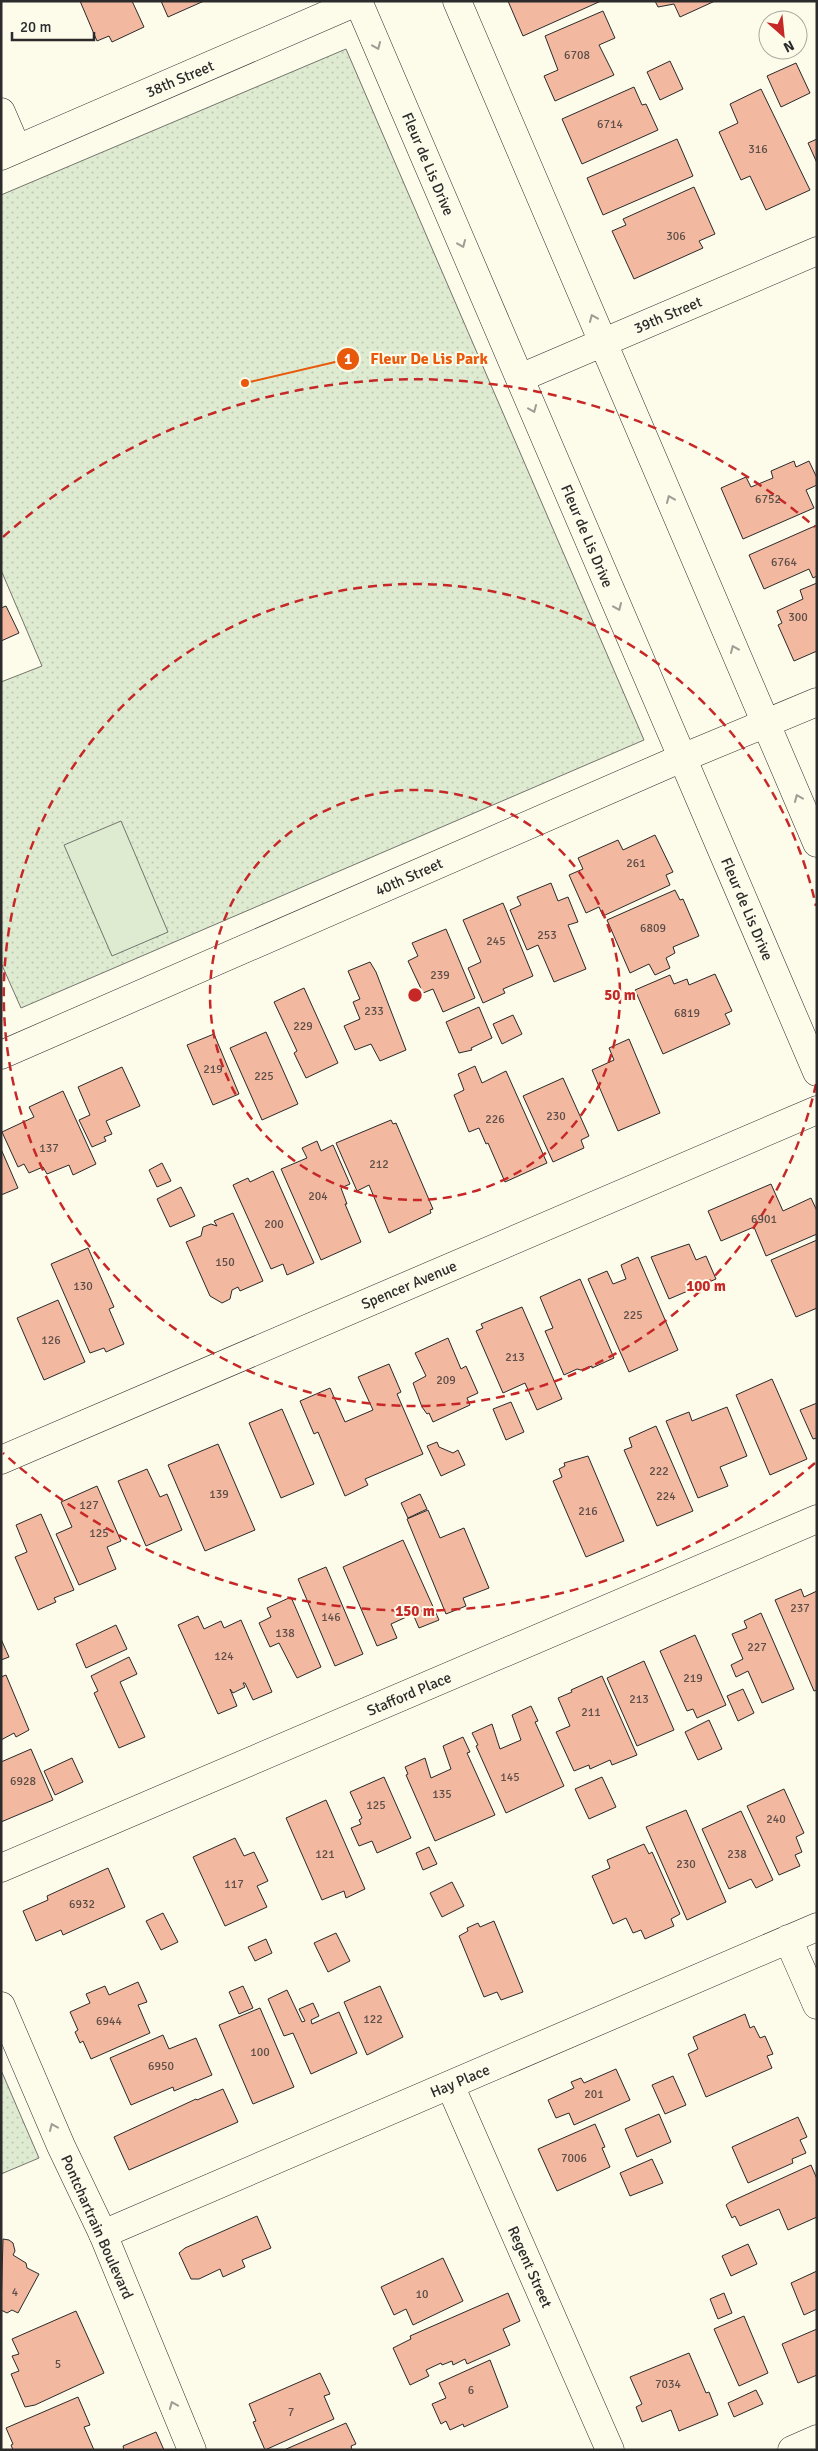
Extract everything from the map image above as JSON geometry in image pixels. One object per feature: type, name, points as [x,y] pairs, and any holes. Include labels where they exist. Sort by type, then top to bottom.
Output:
[{"type":"street","name":"38th Street","points":[[9,153],[359,1]]},
{"type":"street","name":"Fleur de Lis Drive","points":[[359,1],[817,1072]]},
{"type":"street","points":[[457,1],[817,843]]},
{"type":"street","points":[[1,112],[9,153]]},
{"type":"street","name":"39th Street","points":[[520,378],[817,251]]},
{"type":"street","name":"40th Street","points":[[1,1055],[682,758],[817,702]]},
{"type":"street","name":"Spencer Avenue","points":[[1,1460],[817,1110]]},
{"type":"street","name":"Stafford Place","points":[[1,1868],[817,1519]]},
{"type":"street","name":"Hay Place","points":[[103,2234],[817,1927]]},
{"type":"street","points":[[788,1939],[817,2005]]},
{"type":"street","name":"Pontchartrain Boulevard","points":[[1,2006],[61,2146],[103,2234],[192,2450]]},
{"type":"street","name":"Regent Street","points":[[450,2085],[610,2450]]},
{"type":"street","points":[[792,2450],[817,2439]]},
{"type":"green space","points":[[346,49],[644,740],[21,1008],[1,963],[1,682],[42,666],[1,570],[1,195]]},
{"type":"green space","points":[[121,821],[168,932],[112,956],[64,845]]},
{"type":"green space","points":[[1,2070],[39,2158],[1,2174]]},
{"type":"building","points":[[80,1],[132,1],[144,27],[112,42],[109,36],[97,41]]},
{"type":"building","points":[[161,1],[204,1],[168,17]]},
{"type":"building","points":[[508,1],[601,1],[523,36]]},
{"type":"building","points":[[655,1],[715,1],[680,17],[674,4],[658,7]]},
{"type":"building","points":[[603,11],[615,38],[599,45],[614,75],[555,101],[544,76],[558,70],[545,36]]},
{"type":"building","points":[[670,61],[683,89],[660,100],[647,72]]},
{"type":"building","points":[[796,63],[810,93],[781,107],[767,76]]},
{"type":"building","points":[[634,87],[642,105],[646,104],[658,130],[582,164],[562,119]]},
{"type":"building","points":[[761,89],[810,190],[766,210],[750,176],[741,180],[719,132],[738,123],[730,104]]},
{"type":"building","points":[[677,139],[693,176],[603,215],[587,178]]},
{"type":"building","points":[[817,139],[817,163],[808,143]]},
{"type":"building","points":[[694,187],[715,234],[699,241],[703,248],[634,279],[612,231],[626,225],[623,219]]},
{"type":"building","points":[[794,461],[796,467],[809,461],[817,478],[817,485],[806,490],[814,508],[743,539],[721,488],[746,477],[751,487],[773,478],[771,471]]},
{"type":"building","points":[[817,525],[817,576],[813,578],[809,569],[764,589],[749,555]]},
{"type":"building","points":[[817,583],[817,651],[794,661],[778,625],[782,623],[777,611],[803,599],[800,590]]},
{"type":"building","points":[[6,606],[19,633],[1,641],[1,608]]},
{"type":"building","points":[[655,835],[673,872],[666,875],[670,885],[603,916],[599,907],[586,913],[569,875],[583,869],[578,858],[618,840],[623,850]]},
{"type":"building","points":[[551,883],[558,901],[568,897],[578,922],[568,925],[586,969],[554,982],[538,945],[527,950],[510,910],[521,905],[517,897]]},
{"type":"building","points":[[675,890],[680,900],[683,899],[699,936],[673,947],[675,953],[666,958],[670,968],[655,975],[649,964],[630,973],[607,920]]},
{"type":"building","points":[[503,903],[533,976],[503,989],[505,993],[483,1003],[468,968],[481,962],[463,920]]},
{"type":"building","points":[[446,929],[475,998],[443,1012],[433,989],[423,993],[408,961],[418,956],[412,943]]},
{"type":"building","points":[[370,962],[376,972],[406,1050],[380,1061],[371,1044],[355,1050],[344,1026],[360,1019],[353,1002],[360,999],[348,971]]},
{"type":"building","points":[[715,974],[732,1011],[725,1014],[730,1024],[663,1054],[635,990],[670,975],[674,984],[687,979],[689,985]]},
{"type":"building","points":[[304,988],[338,1063],[306,1078],[294,1053],[297,1051],[274,1002]]},
{"type":"building","points":[[479,1007],[492,1038],[471,1048],[472,1050],[459,1053],[446,1022]]},
{"type":"building","points":[[513,1015],[522,1034],[502,1044],[493,1024]]},
{"type":"building","points":[[266,1032],[298,1104],[262,1120],[230,1048]]},
{"type":"building","points":[[214,1034],[239,1094],[213,1105],[187,1045]]},
{"type":"building","points":[[629,1039],[660,1113],[618,1131],[592,1070],[614,1060],[609,1048]]},
{"type":"building","points":[[475,1066],[482,1083],[506,1071],[547,1163],[505,1182],[488,1143],[486,1144],[479,1128],[469,1132],[454,1095],[464,1090],[458,1074]]},
{"type":"building","points":[[122,1067],[140,1106],[106,1121],[112,1134],[104,1137],[106,1141],[92,1147],[79,1120],[90,1115],[78,1087]]},
{"type":"building","points":[[563,1078],[589,1136],[581,1140],[584,1148],[553,1162],[523,1096]]},
{"type":"building","points":[[63,1091],[96,1164],[73,1175],[69,1165],[47,1174],[43,1167],[29,1173],[24,1164],[18,1167],[2,1132],[34,1117],[29,1107]]},
{"type":"building","points":[[391,1120],[393,1124],[396,1123],[433,1209],[430,1210],[431,1213],[389,1233],[369,1185],[357,1191],[336,1143]]},
{"type":"building","points":[[317,1141],[321,1151],[333,1145],[350,1184],[341,1188],[347,1204],[345,1204],[361,1242],[321,1260],[281,1169],[307,1158],[302,1148]]},
{"type":"building","points":[[1,1149],[18,1188],[1,1195]]},
{"type":"building","points":[[162,1163],[171,1181],[157,1187],[149,1170]]},
{"type":"building","points":[[273,1171],[314,1263],[287,1275],[283,1264],[271,1269],[233,1185],[248,1178],[250,1182]]},
{"type":"building","points":[[771,1184],[783,1211],[811,1198],[817,1211],[817,1234],[766,1256],[754,1227],[721,1241],[708,1211]]},
{"type":"building","points":[[181,1187],[195,1216],[170,1227],[157,1199]]},
{"type":"building","points":[[233,1213],[263,1281],[240,1291],[238,1287],[232,1290],[230,1299],[222,1303],[210,1296],[186,1242],[201,1236],[203,1227],[211,1224],[217,1226],[214,1221]]},
{"type":"building","points":[[817,1240],[817,1308],[796,1317],[771,1260]]},
{"type":"building","points":[[689,1244],[696,1260],[706,1256],[716,1279],[669,1299],[651,1257]]},
{"type":"building","points":[[88,1248],[114,1307],[109,1309],[124,1344],[106,1352],[104,1348],[90,1353],[51,1264]]},
{"type":"building","points":[[638,1257],[678,1350],[629,1372],[588,1279],[607,1271],[613,1284],[626,1279],[621,1265]]},
{"type":"building","points":[[580,1279],[614,1358],[592,1368],[592,1366],[581,1370],[577,1369],[564,1375],[545,1331],[553,1328],[540,1297]]},
{"type":"building","points":[[58,1300],[85,1362],[44,1380],[17,1318]]},
{"type":"building","points":[[522,1307],[562,1399],[537,1410],[525,1383],[503,1393],[476,1331],[483,1328],[481,1324]]},
{"type":"building","points":[[448,1338],[461,1369],[466,1366],[478,1393],[467,1398],[470,1405],[433,1422],[429,1413],[427,1414],[422,1407],[413,1383],[426,1376],[415,1353]]},
{"type":"building","points":[[389,1364],[401,1392],[397,1394],[423,1454],[365,1479],[368,1485],[345,1496],[318,1432],[314,1434],[300,1401],[330,1388],[345,1422],[373,1410],[358,1377]]},
{"type":"building","points":[[772,1379],[807,1459],[770,1475],[736,1395]]},
{"type":"building","points":[[511,1402],[524,1432],[506,1440],[493,1409]]},
{"type":"building","points":[[817,1403],[817,1438],[813,1439],[800,1410]]},
{"type":"building","points":[[727,1407],[747,1456],[720,1467],[728,1486],[698,1498],[666,1421],[689,1412],[692,1421]]},
{"type":"building","points":[[282,1409],[314,1484],[281,1498],[249,1423]]},
{"type":"building","points":[[656,1426],[693,1511],[657,1526],[624,1450],[632,1447],[629,1438]]},
{"type":"building","points":[[437,1442],[439,1447],[453,1453],[458,1450],[465,1465],[441,1476],[427,1446]]},
{"type":"building","points":[[218,1444],[255,1530],[205,1551],[168,1465]]},
{"type":"building","points":[[588,1456],[624,1541],[586,1557],[553,1481],[562,1477],[559,1469],[565,1466],[564,1463]]},
{"type":"building","points":[[147,1469],[160,1497],[167,1494],[182,1530],[146,1546],[118,1481]]},
{"type":"building","points":[[97,1486],[121,1541],[107,1547],[116,1569],[79,1585],[56,1534],[72,1527],[61,1502]]},
{"type":"building","points":[[420,1494],[427,1509],[408,1518],[401,1503]]},
{"type":"building","points":[[428,1510],[440,1538],[464,1528],[489,1588],[463,1598],[466,1606],[446,1614],[407,1519]]},
{"type":"building","points":[[41,1514],[74,1590],[54,1598],[56,1602],[38,1610],[15,1557],[27,1552],[16,1525]]},
{"type":"building","points":[[403,1540],[439,1620],[419,1628],[413,1614],[391,1624],[397,1638],[377,1646],[343,1567]]},
{"type":"building","points":[[326,1567],[363,1654],[335,1666],[298,1579]]},
{"type":"building","points":[[801,1589],[804,1597],[817,1591],[817,1690],[814,1691],[775,1600]]},
{"type":"building","points":[[291,1597],[321,1667],[297,1678],[279,1643],[270,1647],[259,1623],[271,1617],[267,1608]]},
{"type":"building","points":[[761,1613],[794,1689],[762,1703],[748,1671],[736,1677],[731,1665],[743,1659],[732,1634],[747,1628],[744,1621]]},
{"type":"building","points":[[198,1616],[204,1629],[221,1621],[224,1628],[241,1620],[272,1692],[253,1700],[245,1683],[243,1683],[245,1687],[233,1693],[230,1689],[237,1706],[218,1714],[178,1625]]},
{"type":"building","points":[[116,1625],[127,1649],[86,1668],[76,1644]]},
{"type":"building","points":[[695,1635],[726,1705],[697,1718],[693,1709],[687,1711],[660,1651]]},
{"type":"building","points":[[1,1639],[9,1657],[1,1660]]},
{"type":"building","points":[[129,1657],[137,1674],[120,1682],[145,1737],[119,1748],[94,1693],[98,1691],[91,1676]]},
{"type":"building","points":[[644,1661],[674,1730],[637,1746],[607,1678]]},
{"type":"building","points":[[6,1675],[29,1730],[16,1737],[14,1733],[1,1740],[1,1677]]},
{"type":"building","points":[[602,1676],[637,1755],[612,1765],[610,1760],[590,1769],[589,1765],[574,1771],[556,1732],[570,1726],[558,1698]]},
{"type":"building","points":[[743,1689],[754,1713],[738,1721],[727,1696]]},
{"type":"building","points":[[531,1706],[538,1721],[535,1722],[564,1786],[506,1813],[472,1733],[492,1724],[500,1749],[521,1740],[512,1715]]},
{"type":"building","points":[[709,1720],[722,1749],[698,1760],[685,1732]]},
{"type":"building","points":[[463,1737],[470,1752],[467,1753],[495,1815],[435,1841],[406,1775],[408,1774],[405,1767],[425,1758],[431,1778],[451,1769],[443,1746]]},
{"type":"building","points":[[31,1749],[53,1800],[1,1822],[1,1762]]},
{"type":"building","points":[[72,1758],[83,1782],[55,1795],[44,1771]]},
{"type":"building","points":[[384,1777],[411,1838],[377,1853],[372,1841],[359,1846],[351,1828],[361,1824],[359,1820],[362,1818],[350,1792]]},
{"type":"building","points":[[602,1777],[616,1807],[589,1819],[575,1789]]},
{"type":"building","points":[[784,1789],[804,1833],[796,1837],[802,1852],[795,1855],[800,1866],[779,1875],[747,1806]]},
{"type":"building","points":[[326,1800],[365,1889],[346,1898],[344,1891],[322,1900],[286,1818]]},
{"type":"building","points":[[686,1810],[726,1902],[687,1920],[646,1827]]},
{"type":"building","points":[[741,1811],[773,1880],[756,1888],[751,1879],[729,1889],[702,1829]]},
{"type":"building","points":[[235,1838],[244,1856],[254,1852],[268,1881],[257,1886],[267,1907],[225,1926],[193,1857]]},
{"type":"building","points":[[644,1844],[649,1854],[652,1852],[680,1914],[671,1919],[674,1926],[645,1939],[641,1930],[633,1933],[626,1918],[613,1924],[592,1876],[610,1868],[607,1860]]},
{"type":"building","points":[[429,1847],[437,1864],[423,1870],[416,1853]]},
{"type":"building","points":[[108,1868],[125,1907],[63,1935],[61,1930],[36,1941],[23,1911],[48,1900],[47,1896]]},
{"type":"building","points":[[452,1882],[464,1906],[442,1917],[430,1893]]},
{"type":"building","points":[[163,1913],[178,1942],[161,1950],[146,1921]]},
{"type":"building","points":[[494,1921],[523,1992],[501,2000],[497,1992],[484,1997],[459,1936],[468,1931],[467,1928],[478,1923],[480,1927]]},
{"type":"building","points":[[336,1933],[350,1961],[328,1972],[314,1943]]},
{"type":"building","points":[[266,1939],[272,1953],[255,1961],[248,1947]]},
{"type":"building","points":[[138,1982],[147,2002],[138,2005],[150,2033],[91,2059],[83,2041],[80,2043],[75,2032],[78,2030],[70,2012],[90,2003],[86,1994],[105,1986],[109,1995]]},
{"type":"building","points":[[243,1986],[253,2008],[239,2014],[229,1992]]},
{"type":"building","points":[[380,1986],[403,2037],[367,2055],[344,2002]]},
{"type":"building","points":[[287,1990],[302,2022],[305,2021],[299,2009],[313,2003],[319,2016],[311,2020],[312,2024],[339,2012],[357,2053],[311,2074],[293,2033],[284,2036],[268,1999]]},
{"type":"building","points":[[260,2008],[294,2087],[253,2104],[219,2025]]},
{"type":"building","points":[[745,2014],[750,2028],[754,2026],[760,2038],[765,2036],[773,2054],[767,2056],[772,2068],[706,2097],[688,2054],[698,2049],[693,2037]]},
{"type":"building","points":[[163,2035],[169,2049],[196,2038],[212,2075],[174,2091],[173,2087],[131,2105],[110,2058]]},
{"type":"building","points":[[616,2069],[630,2100],[574,2125],[569,2113],[556,2118],[548,2100],[574,2088],[571,2082],[581,2078],[584,2083]]},
{"type":"building","points":[[673,2076],[686,2105],[665,2114],[652,2085]]},
{"type":"building","points":[[223,2089],[238,2122],[129,2170],[114,2137],[196,2099]]},
{"type":"building","points":[[659,2114],[671,2142],[637,2157],[625,2129]]},
{"type":"building","points":[[798,2117],[807,2137],[800,2140],[806,2153],[792,2159],[793,2163],[748,2183],[732,2147]]},
{"type":"building","points":[[595,2124],[605,2147],[602,2148],[610,2167],[557,2191],[538,2149]]},
{"type":"building","points":[[652,2159],[663,2183],[630,2196],[620,2173]]},
{"type":"building","points":[[811,2165],[817,2179],[817,2217],[788,2230],[779,2209],[740,2226],[735,2216],[732,2218],[726,2205],[730,2202]]},
{"type":"building","points":[[257,2216],[271,2248],[242,2260],[245,2267],[223,2277],[220,2269],[199,2279],[191,2279],[179,2253],[185,2248]]},
{"type":"building","points":[[3,2239],[13,2243],[15,2251],[13,2255],[26,2263],[27,2268],[39,2274],[18,2313],[12,2310],[7,2313],[1,2310]]},
{"type":"building","points":[[748,2244],[757,2264],[731,2276],[722,2256]]},
{"type":"building","points":[[443,2258],[463,2301],[413,2325],[406,2309],[394,2315],[381,2287]]},
{"type":"building","points":[[817,2271],[817,2309],[804,2315],[791,2283]]},
{"type":"building","points":[[508,2293],[520,2321],[503,2329],[510,2345],[467,2364],[465,2359],[453,2365],[452,2361],[442,2365],[441,2363],[426,2370],[429,2376],[410,2385],[393,2348],[411,2339],[410,2336]]},
{"type":"building","points":[[724,2293],[732,2313],[718,2319],[710,2299]]},
{"type":"building","points":[[76,2311],[104,2373],[35,2405],[25,2407],[11,2374],[19,2371],[12,2356],[19,2354],[12,2339]]},
{"type":"building","points":[[744,2316],[768,2373],[739,2386],[714,2329]]},
{"type":"building","points":[[817,2329],[817,2375],[798,2383],[782,2344]]},
{"type":"building","points":[[689,2353],[706,2393],[709,2392],[718,2415],[679,2431],[671,2410],[642,2422],[636,2407],[642,2404],[630,2377]]},
{"type":"building","points":[[490,2360],[508,2407],[464,2427],[463,2424],[450,2430],[446,2421],[441,2424],[432,2404],[446,2398],[439,2383]]},
{"type":"building","points":[[320,2373],[330,2394],[324,2396],[334,2419],[265,2450],[253,2422],[256,2421],[249,2404]]},
{"type":"building","points":[[756,2390],[763,2404],[734,2417],[728,2403]]},
{"type":"building","points":[[78,2397],[90,2425],[84,2427],[94,2450],[13,2450],[11,2445],[13,2444],[6,2428]]},
{"type":"building","points":[[346,2423],[356,2444],[351,2446],[352,2450],[284,2450]]},
{"type":"building","points":[[156,2432],[164,2450],[124,2450],[123,2446]]},
{"type":"place","name":"Fleur De Lis Park","points":[[245,383]]}]
